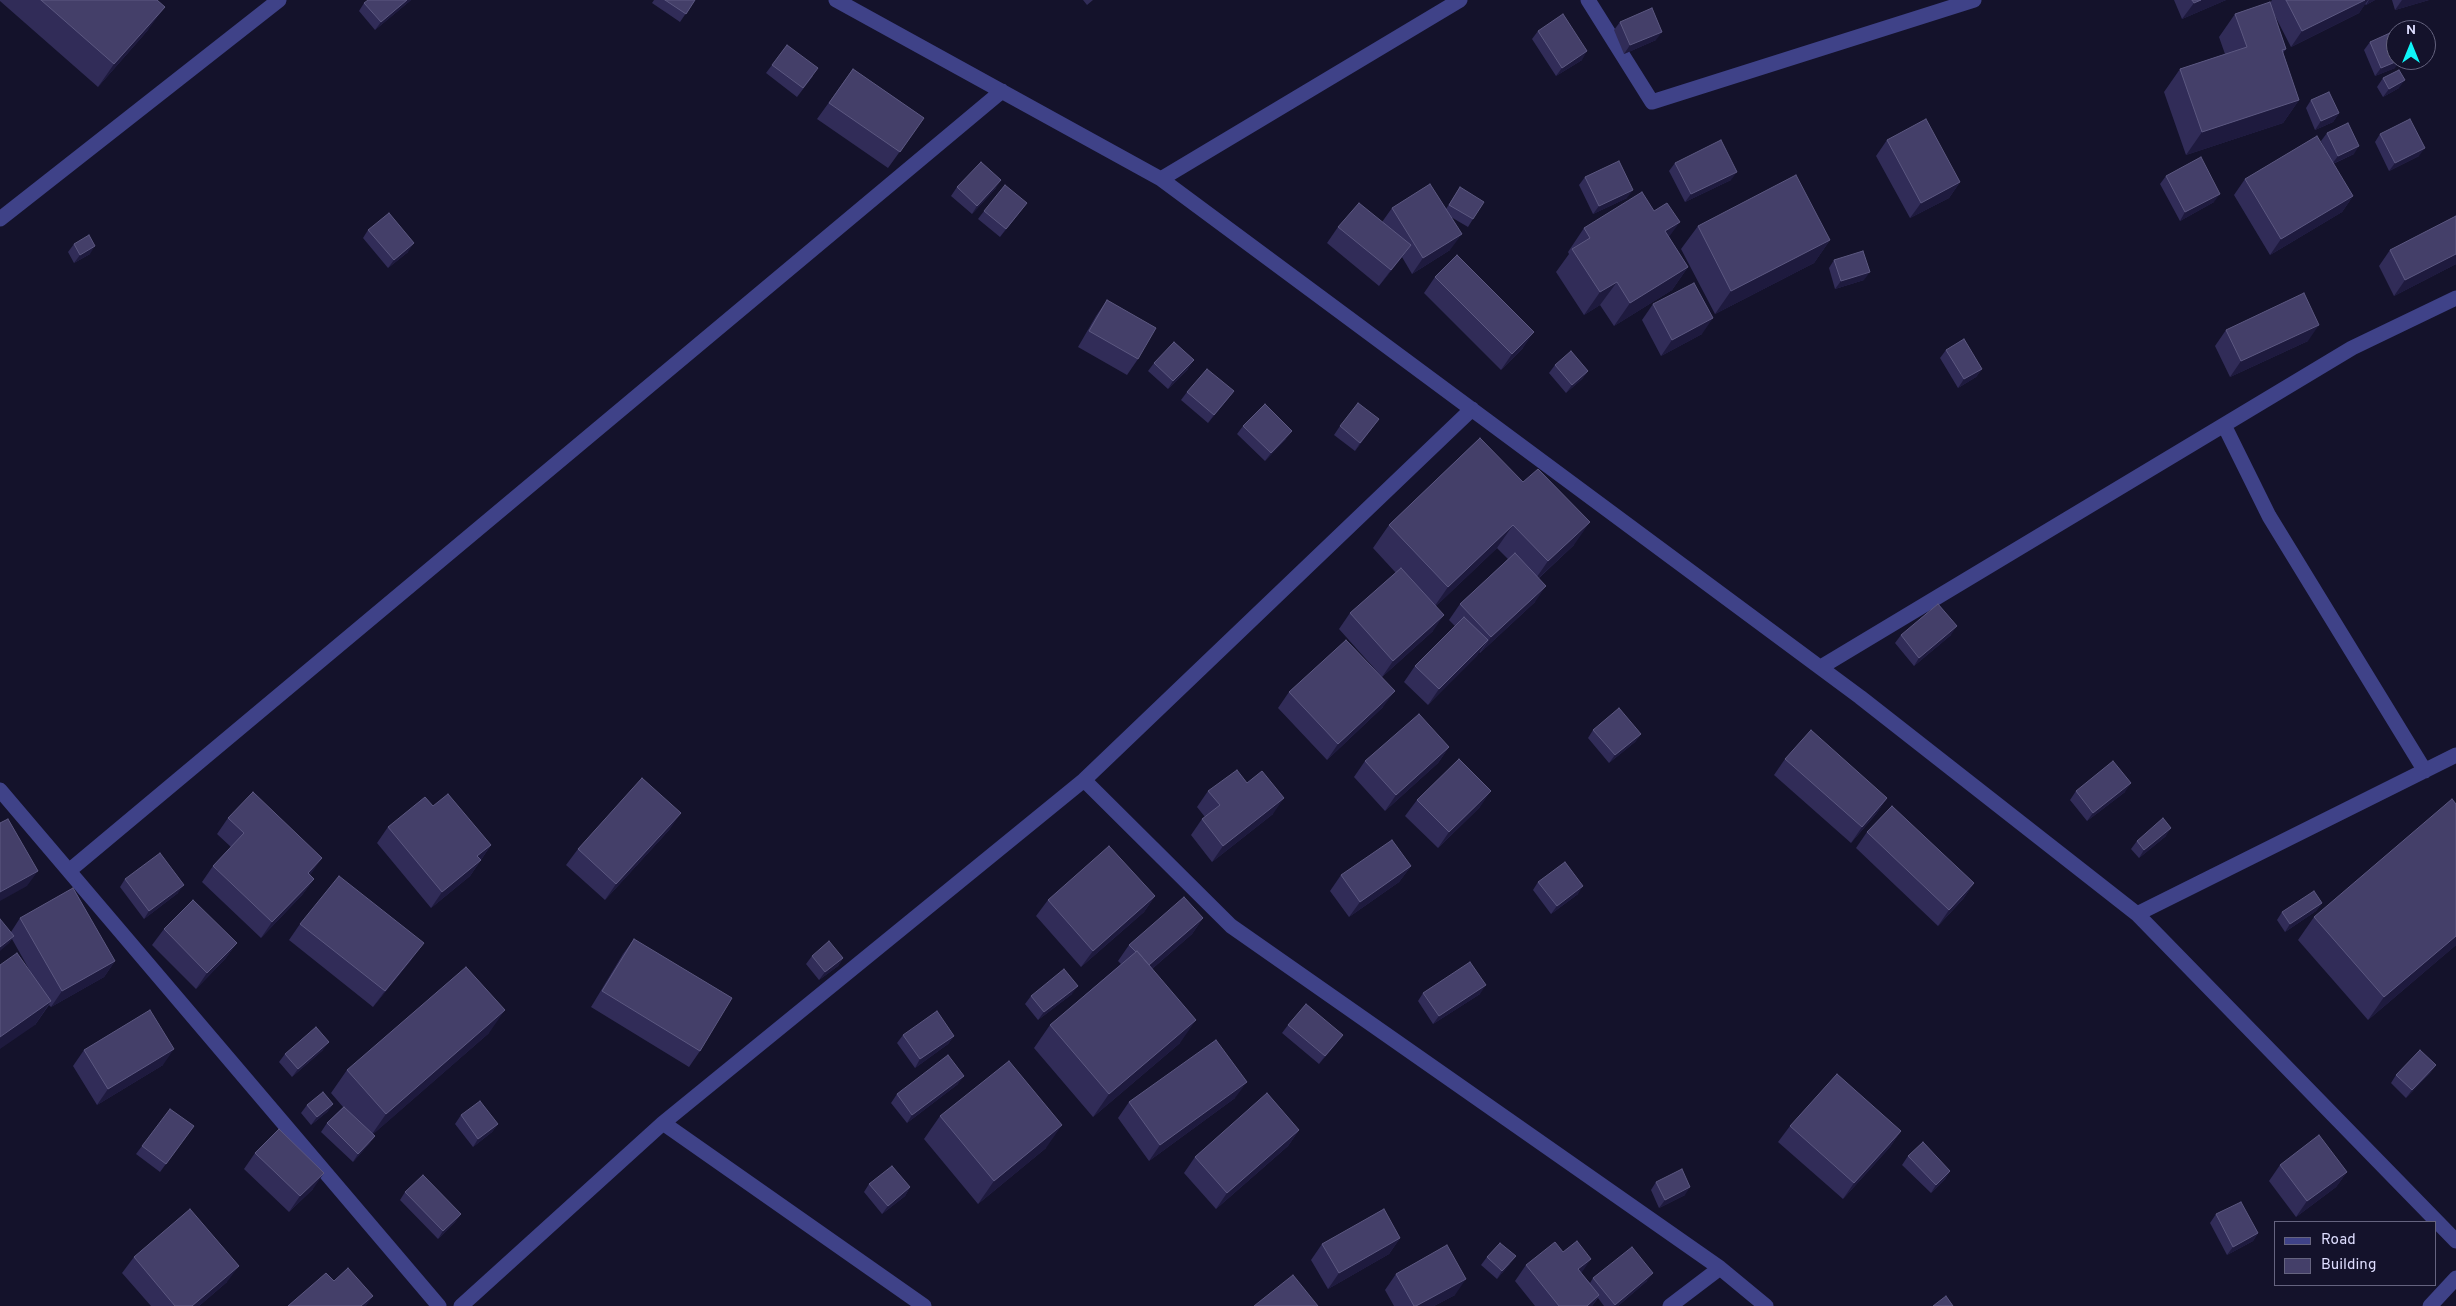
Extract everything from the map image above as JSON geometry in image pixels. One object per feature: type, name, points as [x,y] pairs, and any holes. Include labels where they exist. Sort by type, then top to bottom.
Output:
[{"type":"street","points":[[0,219],[278,0]]},
{"type":"street","points":[[836,0],[1161,179],[1821,667],[2138,914],[2456,1241]]},
{"type":"street","points":[[1161,179],[1460,0]]},
{"type":"street","points":[[1588,0],[1652,102],[1974,0]]},
{"type":"street","points":[[70,870],[1002,91]]},
{"type":"street","points":[[1821,667],[2352,348],[2456,298]]},
{"type":"street","points":[[461,1306],[664,1123],[1084,780],[1472,409]]},
{"type":"street","points":[[2224,425],[2269,516],[2425,771]]},
{"type":"street","points":[[2138,914],[2456,755]]},
{"type":"street","points":[[1084,780],[1231,926],[1720,1268],[1766,1306]]},
{"type":"street","points":[[0,790],[439,1306]]},
{"type":"street","points":[[664,1123],[924,1306]]},
{"type":"street","points":[[1670,1306],[1720,1268]]},
{"type":"street","points":[[2430,1306],[2456,1278]]},
{"type":"building","points":[[41,0],[157,0],[165,7],[114,64]]},
{"type":"building","points":[[368,0],[407,0],[381,22],[364,3]]},
{"type":"building","points":[[665,0],[695,0],[686,14]]},
{"type":"building","points":[[2286,0],[2365,0],[2302,31]]},
{"type":"building","points":[[2270,2],[2286,49],[2282,50],[2299,100],[2202,132],[2180,69],[2247,47],[2235,14]]},
{"type":"building","points":[[1652,8],[1662,32],[1630,45],[1620,22]]},
{"type":"building","points":[[1563,14],[1587,51],[1562,68],[1538,31]]},
{"type":"building","points":[[2386,35],[2386,66],[2381,68],[2370,42]]},
{"type":"building","points":[[787,45],[818,68],[803,88],[772,65]]},
{"type":"building","points":[[853,69],[924,118],[900,152],[829,103]]},
{"type":"building","points":[[2399,70],[2405,80],[2389,89],[2383,78]]},
{"type":"building","points":[[2329,92],[2339,113],[2321,121],[2311,100]]},
{"type":"building","points":[[1926,119],[1960,182],[1921,203],[1887,140]]},
{"type":"building","points":[[2410,119],[2425,148],[2395,163],[2380,134]]},
{"type":"building","points":[[2348,123],[2359,146],[2338,156],[2327,133]]},
{"type":"building","points":[[2317,136],[2353,196],[2281,239],[2245,179]]},
{"type":"building","points":[[1721,140],[1737,172],[1691,194],[1675,163]]},
{"type":"building","points":[[2201,157],[2220,194],[2185,212],[2166,176]]},
{"type":"building","points":[[1619,161],[1633,190],[1599,206],[1585,177]]},
{"type":"building","points":[[981,162],[1001,180],[977,206],[957,187]]},
{"type":"building","points":[[1796,175],[1830,240],[1731,291],[1698,226]]},
{"type":"building","points":[[1430,184],[1462,234],[1423,258],[1392,208]]},
{"type":"building","points":[[1005,185],[1027,203],[1006,229],[984,211]]},
{"type":"building","points":[[1460,187],[1484,202],[1473,219],[1449,205]]},
{"type":"building","points":[[1642,192],[1654,211],[1667,203],[1680,222],[1665,231],[1688,267],[1630,303],[1617,282],[1600,292],[1572,249],[1590,238],[1584,228]]},
{"type":"building","points":[[1359,203],[1411,245],[1391,270],[1338,227]]},
{"type":"building","points":[[389,213],[414,243],[394,260],[368,230]]},
{"type":"building","points":[[2456,216],[2456,254],[2405,280],[2390,250]]},
{"type":"building","points":[[89,235],[95,246],[80,255],[74,244]]},
{"type":"building","points":[[1863,251],[1870,272],[1841,281],[1834,260]]},
{"type":"building","points":[[1457,255],[1534,332],[1512,354],[1435,277]]},
{"type":"building","points":[[1694,283],[1713,318],[1672,340],[1653,304]]},
{"type":"building","points":[[2304,293],[2319,325],[2241,361],[2226,330]]},
{"type":"building","points":[[1107,300],[1156,328],[1138,359],[1089,331]]},
{"type":"building","points":[[1964,339],[1982,369],[1964,379],[1946,350]]},
{"type":"building","points":[[1174,342],[1194,360],[1173,381],[1154,363]]},
{"type":"building","points":[[1571,351],[1588,371],[1572,385],[1555,365]]},
{"type":"building","points":[[1207,369],[1234,391],[1214,415],[1187,392]]},
{"type":"building","points":[[1358,403],[1379,419],[1360,443],[1340,426]]},
{"type":"building","points":[[1265,404],[1292,431],[1271,453],[1243,426]]},
{"type":"building","points":[[1480,438],[1523,482],[1538,469],[1590,522],[1548,561],[1513,525],[1448,587],[1389,525]]},
{"type":"building","points":[[1515,553],[1546,586],[1491,637],[1460,604]]},
{"type":"building","points":[[1401,568],[1444,615],[1393,661],[1350,613]]},
{"type":"building","points":[[1938,604],[1957,626],[1919,658],[1901,635]]},
{"type":"building","points":[[1464,617],[1488,640],[1439,689],[1415,666]]},
{"type":"building","points":[[1346,640],[1395,691],[1338,744],[1289,692]]},
{"type":"building","points":[[1619,708],[1641,734],[1615,755],[1593,730]]},
{"type":"building","points":[[1419,714],[1449,747],[1396,795],[1365,761]]},
{"type":"building","points":[[1811,730],[1887,798],[1862,827],[1785,759]]},
{"type":"building","points":[[1459,759],[1491,791],[1449,832],[1417,800]]},
{"type":"building","points":[[2113,761],[2131,783],[2093,813],[2076,791]]},
{"type":"building","points":[[1237,770],[1247,783],[1262,771],[1284,798],[1223,846],[1202,819],[1220,805],[1208,791]]},
{"type":"building","points":[[642,778],[681,813],[616,884],[578,849]]},
{"type":"building","points":[[253,792],[322,858],[308,873],[314,879],[272,922],[213,866],[244,833],[228,818]]},
{"type":"building","points":[[448,794],[491,845],[477,856],[481,860],[442,892],[388,827],[425,797],[433,806]]},
{"type":"building","points":[[2452,799],[2456,804],[2456,936],[2384,997],[2314,917]]},
{"type":"building","points":[[1892,806],[1974,883],[1949,910],[1867,832]]},
{"type":"building","points":[[2163,818],[2171,828],[2144,850],[2137,841]]},
{"type":"building","points":[[8,819],[38,871],[0,892],[0,823]]},
{"type":"building","points":[[1392,840],[1411,866],[1360,902],[1341,875]]},
{"type":"building","points":[[1109,846],[1155,896],[1093,951],[1048,900]]},
{"type":"building","points":[[160,853],[184,885],[149,911],[125,879]]},
{"type":"building","points":[[1565,862],[1583,886],[1557,906],[1538,882]]},
{"type":"building","points":[[339,876],[424,943],[385,991],[300,924]]},
{"type":"building","points":[[73,888],[115,961],[62,991],[20,918]]},
{"type":"building","points":[[2314,891],[2322,903],[2290,924],[2282,912]]},
{"type":"building","points":[[1184,897],[1203,918],[1149,965],[1129,945]]},
{"type":"building","points":[[193,900],[237,943],[207,973],[164,929]]},
{"type":"building","points":[[0,919],[14,936],[0,947]]},
{"type":"building","points":[[634,939],[732,998],[700,1051],[602,991]]},
{"type":"building","points":[[829,941],[843,958],[825,972],[812,956]]},
{"type":"building","points":[[1137,951],[1196,1020],[1109,1094],[1050,1025]]},
{"type":"building","points":[[17,953],[51,1001],[0,1037],[0,965]]},
{"type":"building","points":[[1470,962],[1486,985],[1439,1016],[1423,993]]},
{"type":"building","points":[[466,967],[505,1010],[386,1114],[347,1070]]},
{"type":"building","points":[[1064,969],[1078,986],[1044,1012],[1031,996]]},
{"type":"building","points":[[1306,1004],[1343,1035],[1325,1056],[1288,1025]]},
{"type":"building","points":[[150,1010],[174,1049],[108,1089],[84,1050]]},
{"type":"building","points":[[937,1011],[954,1036],[920,1059],[903,1035]]},
{"type":"building","points":[[316,1027],[329,1042],[298,1069],[285,1054]]},
{"type":"building","points":[[1216,1040],[1247,1082],[1160,1145],[1129,1102]]},
{"type":"building","points":[[2420,1050],[2436,1065],[2412,1090],[2396,1075]]},
{"type":"building","points":[[948,1055],[964,1076],[912,1115],[897,1094]]},
{"type":"building","points":[[1009,1061],[1062,1125],[994,1181],[940,1116]]},
{"type":"building","points":[[1837,1074],[1901,1131],[1854,1183],[1790,1126]]},
{"type":"building","points":[[323,1092],[333,1104],[317,1117],[307,1105]]},
{"type":"building","points":[[1267,1093],[1299,1130],[1227,1193],[1195,1157]]},
{"type":"building","points":[[480,1101],[498,1124],[478,1139],[461,1115]]},
{"type":"building","points":[[344,1107],[375,1136],[358,1154],[327,1123]]},
{"type":"building","points":[[170,1109],[194,1126],[166,1164],[142,1146]]},
{"type":"building","points":[[279,1129],[324,1173],[300,1196],[255,1153]]},
{"type":"building","points":[[2319,1135],[2347,1172],[2307,1201],[2280,1165]]},
{"type":"building","points":[[1923,1142],[1950,1171],[1936,1185],[1908,1156]]},
{"type":"building","points":[[892,1166],[910,1187],[888,1206],[869,1184]]},
{"type":"building","points":[[1682,1169],[1690,1187],[1665,1200],[1656,1182]]},
{"type":"building","points":[[423,1175],[461,1214],[443,1231],[405,1192]]},
{"type":"building","points":[[2241,1202],[2258,1233],[2233,1247],[2216,1214]]},
{"type":"building","points":[[190,1209],[239,1266],[192,1306],[175,1306],[134,1257]]},
{"type":"building","points":[[1384,1209],[1400,1238],[1339,1273],[1322,1244]]},
{"type":"building","points":[[1577,1241],[1591,1259],[1578,1269],[1599,1295],[1587,1306],[1559,1306],[1526,1265],[1555,1242],[1563,1252]]},
{"type":"building","points":[[1500,1243],[1516,1256],[1502,1271],[1487,1257]]},
{"type":"building","points":[[1447,1245],[1466,1279],[1414,1306],[1396,1274]]},
{"type":"building","points":[[1632,1247],[1653,1273],[1615,1305],[1593,1278]]},
{"type":"building","points":[[348,1268],[373,1296],[361,1306],[288,1306],[326,1273],[334,1281]]},
{"type":"building","points":[[1293,1275],[1318,1306],[1254,1306]]},
{"type":"building","points":[[1946,1296],[1953,1306],[1933,1306]]}]
